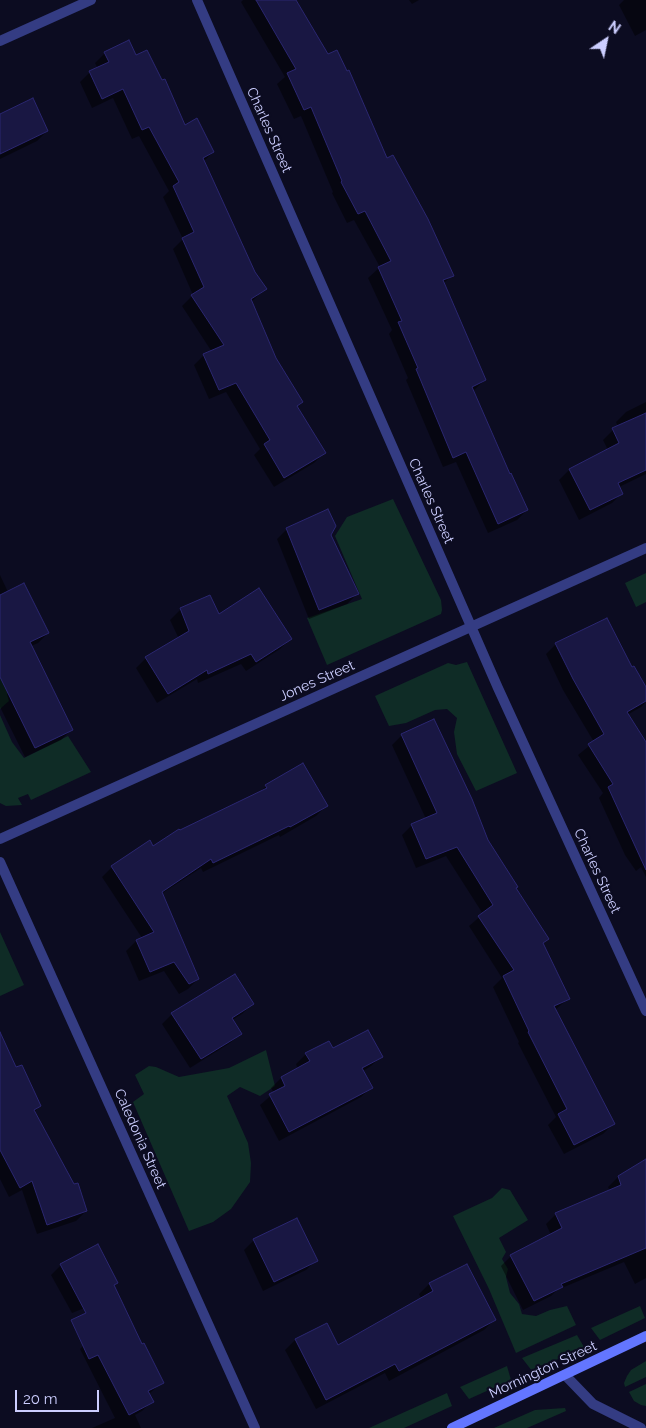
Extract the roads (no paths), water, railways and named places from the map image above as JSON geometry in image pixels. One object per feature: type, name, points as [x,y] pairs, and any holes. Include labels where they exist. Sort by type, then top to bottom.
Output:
[{"type":"street","points":[[0,41],[91,0]]},
{"type":"street","name":"Charles Street","points":[[197,0],[471,627],[646,1011]]},
{"type":"street","name":"Jones Street","points":[[0,839],[646,548]]},
{"type":"street","name":"Caledonia Street","points":[[0,862],[255,1428]]},
{"type":"street","name":"Mornington Street","points":[[452,1428],[646,1336]]},
{"type":"street","points":[[565,1375],[594,1404],[641,1428]]}]
